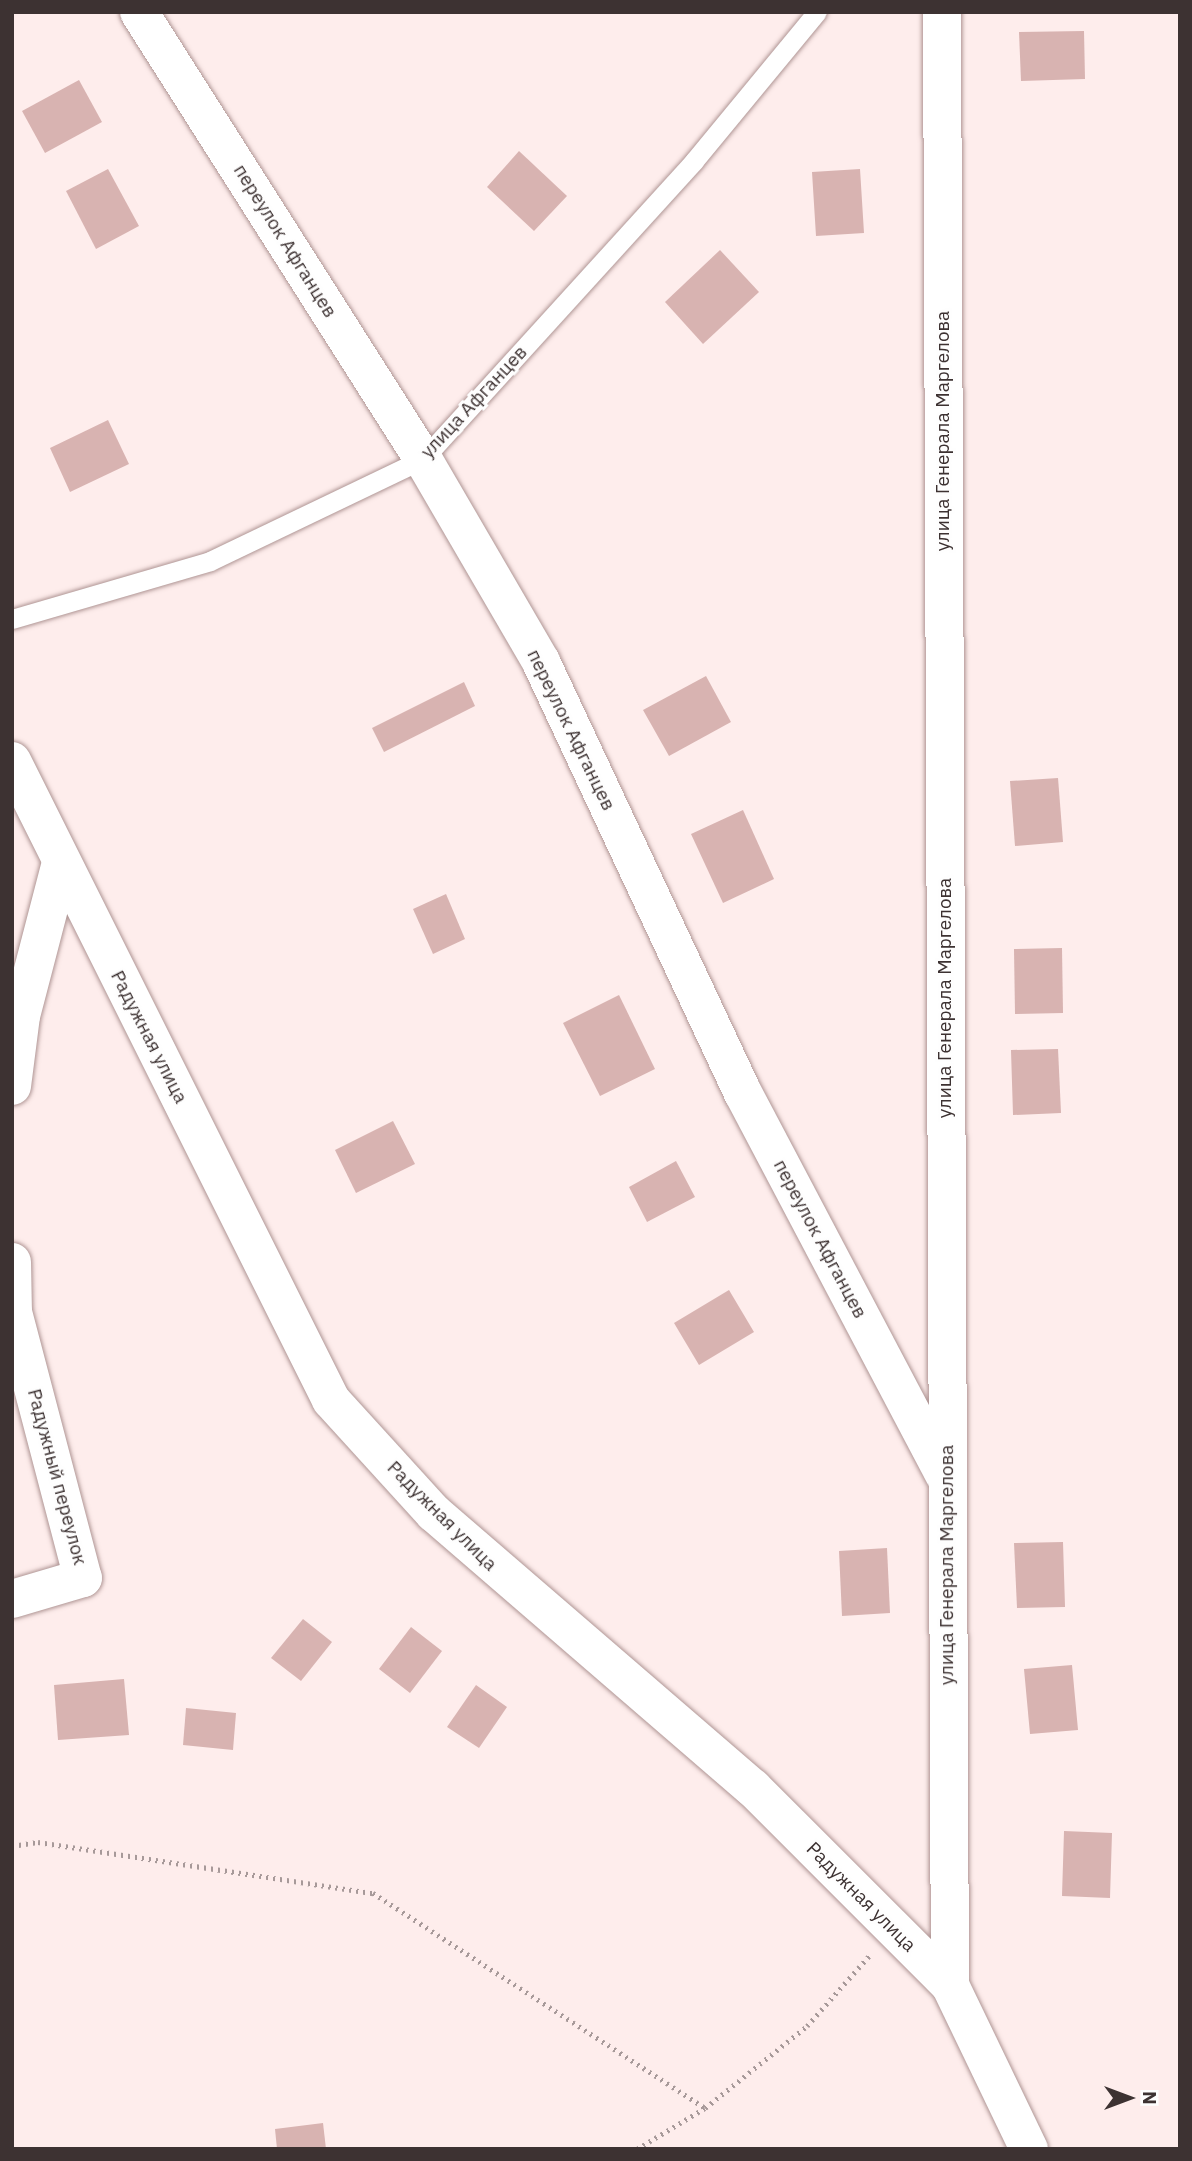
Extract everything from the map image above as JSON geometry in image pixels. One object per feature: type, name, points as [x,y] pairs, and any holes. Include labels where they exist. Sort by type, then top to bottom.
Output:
[{"type":"street","name":"переулок Афганцев","points":[[139,12],[423,459],[541,662],[743,1093],[946,1479]]},
{"type":"street","name":"улица Генерала Маргелова","points":[[942,12],[950,1985]]},
{"type":"street","name":"Радужная улица","points":[[12,761],[61,866],[331,1400],[434,1513],[753,1788],[950,1985],[1029,2149]]},
{"type":"street","points":[[12,1086],[21,1016],[61,866]]},
{"type":"street","name":"Радужный переулок","points":[[12,1262],[13,1312],[83,1578],[12,1599]]},
{"type":"lane","name":"улица Афганцев","points":[[12,619],[210,561],[423,459],[694,161],[817,12]]},
{"type":"path","points":[[12,1846],[37,1842],[373,1893],[705,2108]]},
{"type":"path","points":[[637,2149],[705,2108],[807,2026],[893,1930]]},
{"type":"building","points":[[1084,31],[1085,79],[1021,81],[1019,32]]},
{"type":"building","points":[[79,80],[102,122],[45,153],[22,111]]},
{"type":"building","points":[[519,151],[567,196],[534,231],[487,187]]},
{"type":"building","points":[[108,169],[139,226],[96,249],[66,191]]},
{"type":"building","points":[[860,169],[864,233],[816,236],[812,172]]},
{"type":"building","points":[[720,250],[759,292],[703,344],[665,302]]},
{"type":"building","points":[[108,420],[129,464],[70,492],[50,448]]},
{"type":"building","points":[[706,676],[731,722],[669,756],[643,710]]},
{"type":"building","points":[[464,682],[475,706],[384,752],[372,728]]},
{"type":"building","points":[[1058,778],[1063,842],[1015,846],[1010,781]]},
{"type":"building","points":[[743,810],[774,879],[723,903],[691,834]]},
{"type":"building","points":[[446,894],[465,939],[433,954],[413,909]]},
{"type":"building","points":[[1062,948],[1063,1013],[1015,1014],[1014,949]]},
{"type":"building","points":[[619,995],[655,1069],[600,1096],[563,1023]]},
{"type":"building","points":[[1058,1049],[1061,1113],[1013,1115],[1011,1050]]},
{"type":"building","points":[[393,1121],[415,1164],[356,1193],[335,1150]]},
{"type":"building","points":[[676,1161],[695,1197],[647,1222],[629,1187]]},
{"type":"building","points":[[729,1290],[754,1332],[699,1365],[674,1323]]},
{"type":"building","points":[[1063,1542],[1065,1607],[1017,1608],[1014,1543]]},
{"type":"building","points":[[887,1548],[890,1613],[842,1616],[839,1551]]},
{"type":"building","points":[[303,1619],[332,1642],[301,1681],[271,1658]]},
{"type":"building","points":[[411,1627],[442,1651],[410,1693],[379,1669]]},
{"type":"building","points":[[1072,1665],[1078,1730],[1030,1734],[1024,1669]]},
{"type":"building","points":[[124,1679],[129,1735],[58,1740],[54,1685]]},
{"type":"building","points":[[476,1685],[507,1707],[479,1748],[447,1727]]},
{"type":"building","points":[[186,1708],[236,1713],[233,1750],[183,1745]]},
{"type":"building","points":[[1064,1831],[1112,1833],[1110,1898],[1062,1896]]},
{"type":"building","points":[[323,2123],[326,2149],[277,2149],[275,2129]]}]
